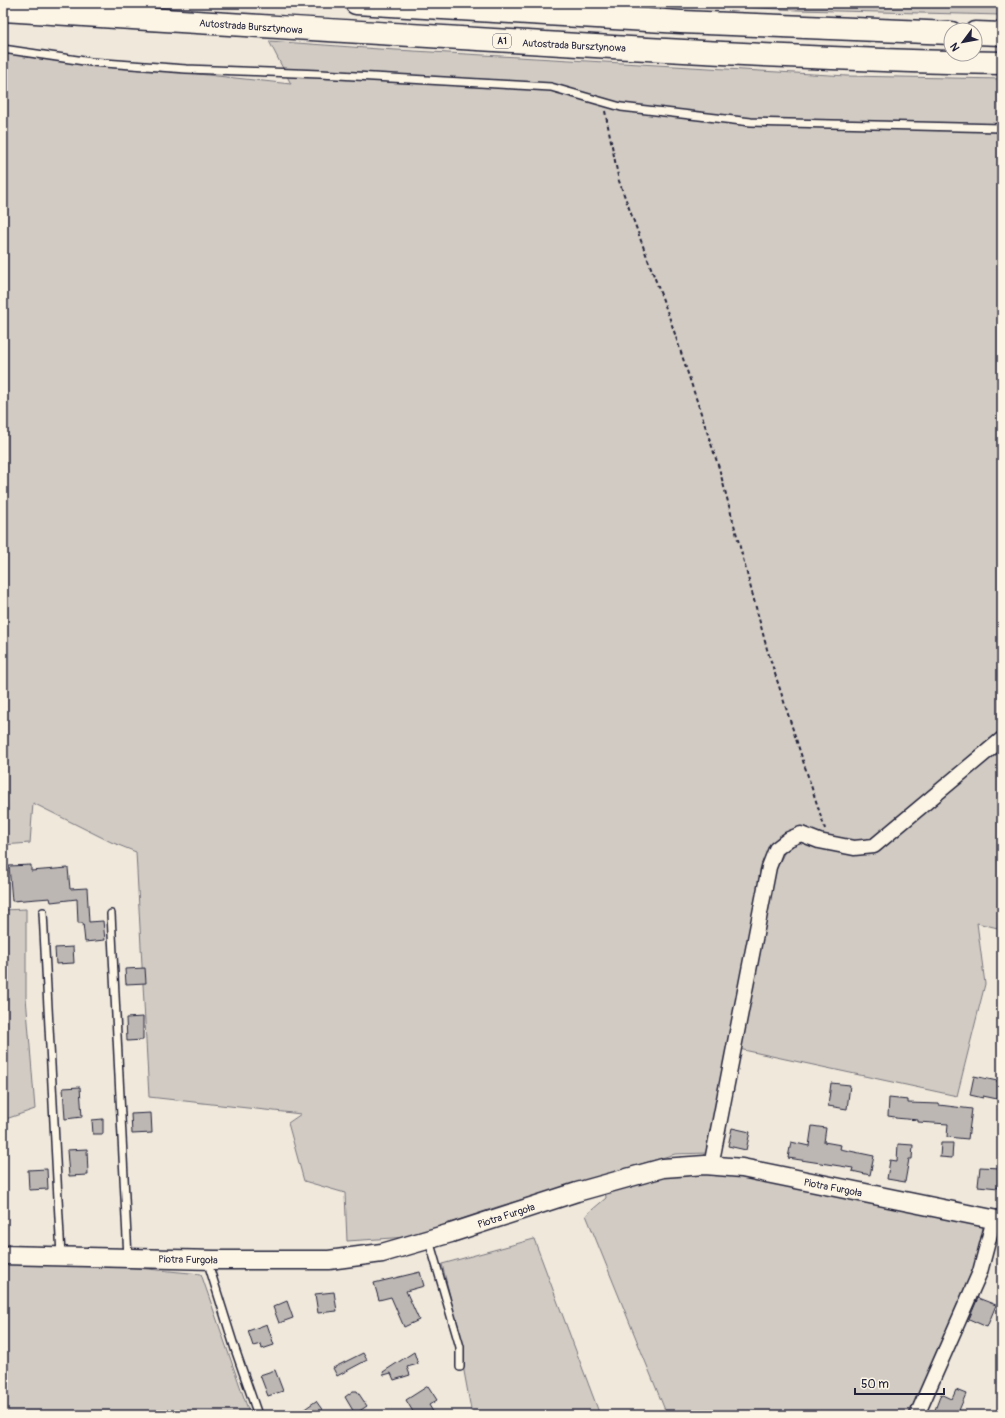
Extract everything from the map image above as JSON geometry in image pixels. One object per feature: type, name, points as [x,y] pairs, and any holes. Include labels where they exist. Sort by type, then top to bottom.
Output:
[{"type":"highway","points":[[356,3],[681,22],[943,33]]},
{"type":"highway","name":"Autostrada Bursztynowa","points":[[3,10],[678,51],[914,62],[1002,63]]},
{"type":"highway","points":[[983,33],[1002,34]]},
{"type":"street","points":[[711,1166],[769,867],[776,849],[789,839],[801,834],[819,841],[854,848],[874,846],[1002,739]]},
{"type":"street","name":"Piotra Furgoła","points":[[3,1255],[207,1260],[329,1260],[382,1253],[429,1240],[577,1192],[663,1168],[705,1165],[742,1168],[998,1220]]},
{"type":"street","points":[[917,1415],[980,1272],[998,1220]]},
{"type":"lane","points":[[3,49],[91,62],[186,69],[320,74],[551,87],[621,107],[751,122],[1002,128]]},
{"type":"lane","points":[[43,912],[61,1256]]},
{"type":"lane","points":[[111,914],[128,1258]]},
{"type":"lane","points":[[429,1240],[460,1347],[460,1367]]},
{"type":"lane","points":[[207,1260],[235,1349],[258,1415]]},
{"type":"path","points":[[603,102],[618,181],[670,322],[719,468],[767,648],[830,843]]},
{"type":"shaded area","points":[[670,3],[1002,3],[1002,15],[797,10]]},
{"type":"shaded area","points":[[269,41],[379,49],[847,76],[1002,79],[1002,929],[977,923],[985,984],[957,1096],[739,1049],[775,872],[788,845],[775,842],[760,869],[758,893],[708,1153],[675,1154],[497,1207],[408,1237],[347,1241],[345,1193],[304,1181],[288,1123],[301,1114],[149,1097],[136,852],[111,842],[33,803],[30,843],[3,845],[3,53],[291,84]]},
{"type":"shaded area","points":[[26,909],[26,997],[35,1109],[3,1120],[3,910]]},
{"type":"shaded area","points":[[662,1173],[713,1173],[854,1195],[983,1226],[977,1265],[909,1415],[667,1415],[586,1215],[606,1198],[605,1189]]},
{"type":"shaded area","points":[[534,1239],[600,1415],[472,1415],[451,1300],[442,1264]]},
{"type":"shaded area","points":[[3,1262],[126,1267],[201,1274],[250,1415],[3,1415]]},
{"type":"building","points":[[31,865],[31,871],[68,868],[70,889],[87,888],[89,922],[103,921],[105,940],[85,942],[83,923],[78,923],[77,899],[51,902],[50,898],[12,901],[9,866]]},
{"type":"building","points":[[73,947],[74,963],[56,964],[55,948]]},
{"type":"building","points":[[145,968],[146,983],[126,984],[125,969]]},
{"type":"building","points":[[143,1017],[143,1040],[127,1041],[126,1018]]},
{"type":"building","points":[[974,1076],[1002,1082],[1002,1100],[970,1095]]},
{"type":"building","points":[[831,1083],[850,1085],[847,1109],[828,1106]]},
{"type":"building","points":[[80,1087],[82,1117],[65,1119],[63,1088]]},
{"type":"building","points":[[889,1098],[908,1100],[908,1103],[939,1104],[972,1109],[968,1139],[947,1137],[948,1124],[918,1122],[918,1120],[888,1116]]},
{"type":"building","points":[[151,1113],[152,1133],[132,1134],[131,1114]]},
{"type":"building","points":[[103,1119],[103,1134],[93,1134],[92,1120]]},
{"type":"building","points":[[812,1126],[826,1128],[824,1142],[841,1145],[840,1149],[874,1156],[870,1175],[852,1171],[853,1168],[788,1158],[791,1142],[809,1146]]},
{"type":"building","points":[[732,1128],[750,1132],[746,1150],[728,1146]]},
{"type":"building","points":[[941,1143],[953,1143],[952,1158],[940,1157]]},
{"type":"building","points":[[898,1144],[913,1145],[912,1159],[909,1159],[905,1182],[887,1179],[890,1160],[897,1161]]},
{"type":"building","points":[[87,1149],[88,1175],[69,1176],[67,1150]]},
{"type":"building","points":[[980,1167],[1000,1168],[998,1188],[978,1186]]},
{"type":"building","points":[[47,1169],[48,1189],[29,1190],[28,1170]]},
{"type":"building","points":[[420,1272],[424,1286],[406,1291],[419,1320],[404,1327],[391,1297],[379,1300],[374,1283]]},
{"type":"building","points":[[334,1292],[337,1311],[318,1313],[315,1294]]},
{"type":"building","points":[[978,1298],[996,1305],[987,1327],[969,1319]]},
{"type":"building","points":[[287,1301],[293,1318],[279,1323],[273,1307]]},
{"type":"building","points":[[267,1324],[274,1345],[262,1349],[261,1344],[253,1346],[248,1331]]},
{"type":"building","points":[[414,1352],[418,1364],[407,1367],[410,1375],[394,1380],[391,1373],[384,1375],[383,1372]]},
{"type":"building","points":[[363,1353],[367,1360],[337,1376],[333,1368]]},
{"type":"building","points":[[275,1370],[283,1391],[268,1396],[260,1375]]},
{"type":"building","points":[[428,1386],[437,1400],[429,1405],[435,1415],[415,1415],[406,1400]]},
{"type":"building","points":[[956,1390],[966,1394],[957,1415],[933,1415],[941,1394],[952,1399]]},
{"type":"building","points":[[353,1391],[357,1391],[367,1406],[355,1414],[345,1397]]},
{"type":"building","points":[[316,1401],[326,1415],[296,1415]]}]
